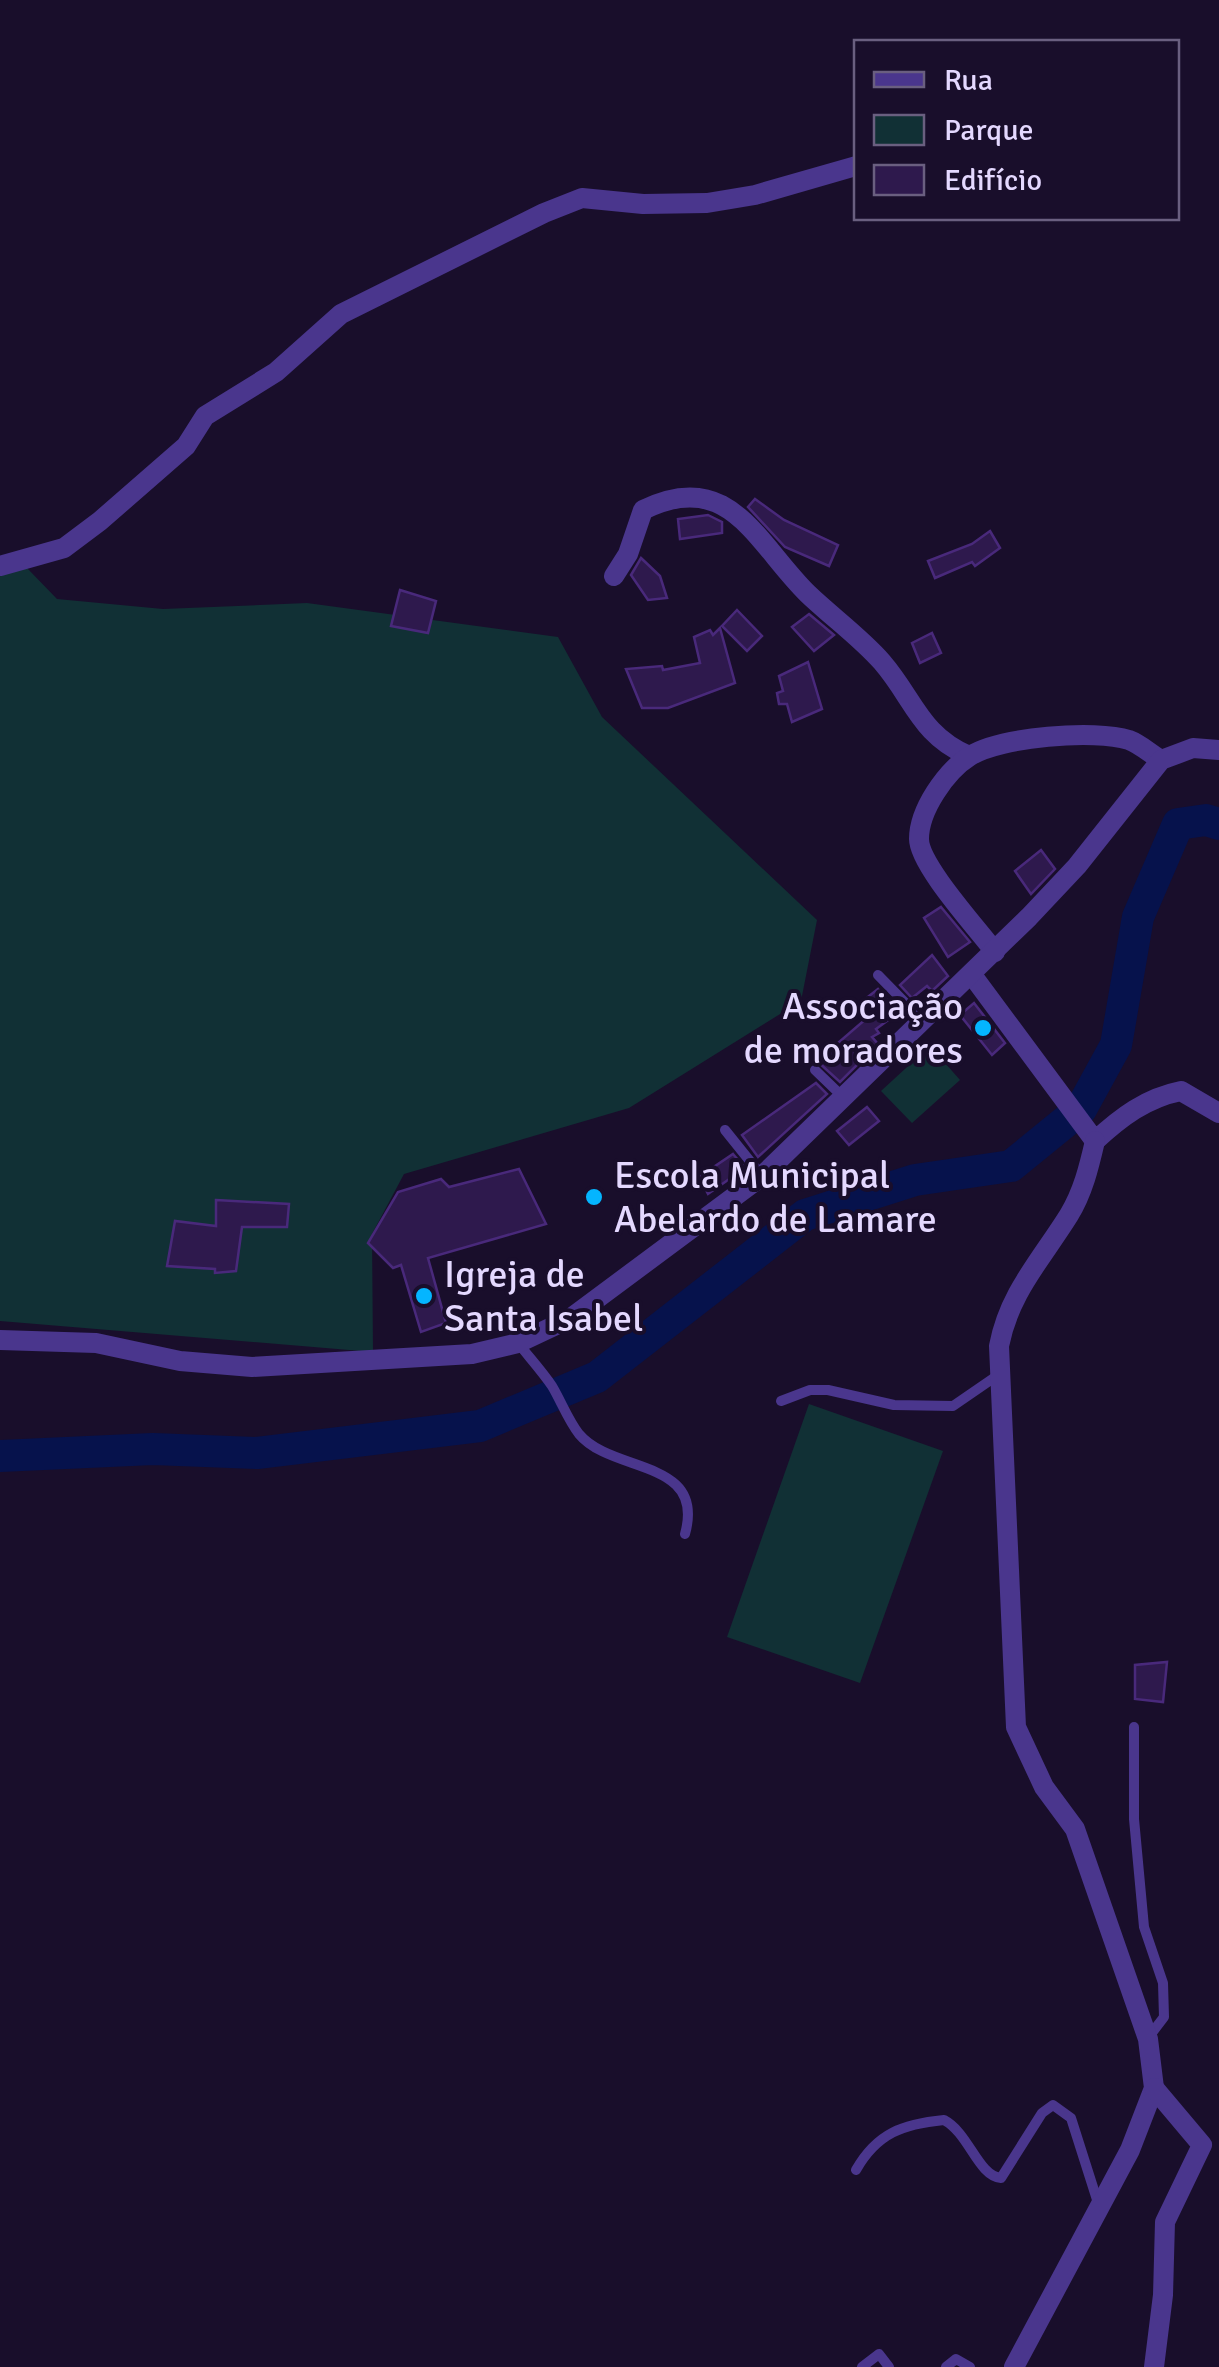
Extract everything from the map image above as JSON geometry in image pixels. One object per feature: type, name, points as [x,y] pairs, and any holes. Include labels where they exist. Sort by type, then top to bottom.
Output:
[{"type":"street","points":[[0,566],[64,548],[186,446],[205,416],[276,372],[340,314],[544,213],[582,198],[643,204],[707,203],[755,195],[854,167]]},
{"type":"street","points":[[614,576],[628,554],[642,510],[667,498],[716,500],[746,520],[806,592],[884,664],[930,733],[969,756]]},
{"type":"street","points":[[996,952],[928,862],[918,841],[924,814],[944,782],[969,756],[993,746],[1084,734],[1130,741],[1162,760]]},
{"type":"street","points":[[0,1340],[96,1343],[180,1361],[252,1368],[472,1354],[518,1342],[571,1318],[762,1176],[996,952],[1078,866],[1162,760],[1193,748],[1219,750]]},
{"type":"street","points":[[972,975],[1090,1136],[1086,1181],[1005,1312],[999,1346],[1016,1726],[1044,1786],[1075,1829],[1148,2039],[1154,2088],[1130,2150],[1014,2367]]},
{"type":"street","points":[[1090,1136],[1160,1095],[1181,1091],[1219,1113]]},
{"type":"street","points":[[1154,2088],[1210,2149],[1165,2222],[1163,2295],[1154,2367]]},
{"type":"lane","points":[[878,975],[923,1021]]},
{"type":"lane","points":[[815,1070],[844,1098]]},
{"type":"lane","points":[[725,1130],[762,1176]]},
{"type":"lane","points":[[518,1342],[550,1383],[578,1434],[616,1458],[668,1476],[686,1503],[685,1534]]},
{"type":"lane","points":[[781,1401],[810,1390],[828,1390],[894,1405],[953,1406],[1002,1372]]},
{"type":"lane","points":[[1134,1727],[1134,1819],[1144,1927],[1163,1983],[1164,2017],[1148,2039]]},
{"type":"lane","points":[[856,2170],[870,2146],[888,2134],[908,2124],[944,2120],[968,2140],[984,2170],[1001,2178],[1042,2113],[1053,2106],[1071,2118],[1100,2208]]},
{"type":"lane","points":[[862,2367],[879,2354],[889,2367]]},
{"type":"lane","points":[[946,2367],[956,2359],[970,2367]]},
{"type":"green space","points":[[27,568],[57,599],[163,609],[307,603],[558,637],[602,717],[817,920],[801,1001],[629,1108],[404,1174],[372,1234],[373,1352],[0,1321],[0,571]]},
{"type":"green space","points":[[930,1046],[960,1080],[912,1123],[881,1091]]},
{"type":"green space","points":[[809,1404],[943,1451],[860,1683],[727,1637]]},
{"type":"building","points":[[755,499],[784,520],[838,545],[829,566],[785,547],[748,507]]},
{"type":"building","points":[[708,515],[722,522],[722,533],[680,539],[678,519]]},
{"type":"building","points":[[990,531],[1000,548],[975,566],[972,562],[935,578],[928,561],[972,544]]},
{"type":"building","points":[[641,558],[660,576],[667,598],[648,600],[631,575]]},
{"type":"building","points":[[400,590],[436,601],[428,633],[391,626]]},
{"type":"building","points":[[737,610],[762,636],[747,651],[722,626]]},
{"type":"building","points":[[809,614],[834,635],[814,651],[792,627]]},
{"type":"building","points":[[720,628],[735,683],[668,708],[642,708],[626,669],[662,666],[663,670],[700,663],[694,637],[710,630],[713,635]]},
{"type":"building","points":[[932,633],[941,653],[920,663],[912,643]]},
{"type":"building","points":[[808,662],[822,709],[792,722],[787,704],[779,704],[777,693],[783,691],[779,676]]},
{"type":"building","points":[[1041,850],[1055,869],[1031,894],[1015,871]]},
{"type":"building","points":[[941,907],[970,942],[948,957],[924,918]]},
{"type":"building","points":[[932,955],[948,976],[932,991],[927,986],[912,998],[900,985]]},
{"type":"building","points":[[878,989],[898,1013],[876,1029],[879,1033],[872,1037],[878,1044],[840,1082],[817,1061],[874,1012],[864,1000]]},
{"type":"building","name":"Associação de moradores","points":[[974,1003],[1005,1043],[992,1055],[960,1015]]},
{"type":"building","points":[[816,1083],[827,1094],[758,1157],[742,1135]]},
{"type":"building","points":[[867,1107],[879,1121],[849,1145],[837,1131]]},
{"type":"building","points":[[733,1154],[745,1168],[708,1194],[699,1177]]},
{"type":"building","points":[[519,1169],[546,1224],[428,1258],[446,1323],[421,1332],[401,1265],[393,1268],[368,1243],[398,1192],[441,1179],[449,1187]]},
{"type":"building","points":[[216,1200],[289,1204],[287,1227],[242,1227],[236,1271],[215,1273],[215,1269],[167,1266],[175,1221],[216,1226]]},
{"type":"building","points":[[1167,1662],[1163,1702],[1135,1699],[1135,1665]]},
{"type":"waterway","points":[[0,1456],[153,1449],[257,1453],[480,1426],[597,1377],[805,1215],[915,1180],[1011,1166],[1081,1109],[1116,1045],[1138,917],[1178,824],[1206,820],[1219,824]]},
{"type":"place","name":"Associação de moradores","points":[[983,1028]]},
{"type":"place","name":"Escola Municipal Abelardo de Lamare","points":[[594,1197]]},
{"type":"place","name":"Igreja de Santa Isabel","points":[[424,1296]]}]
